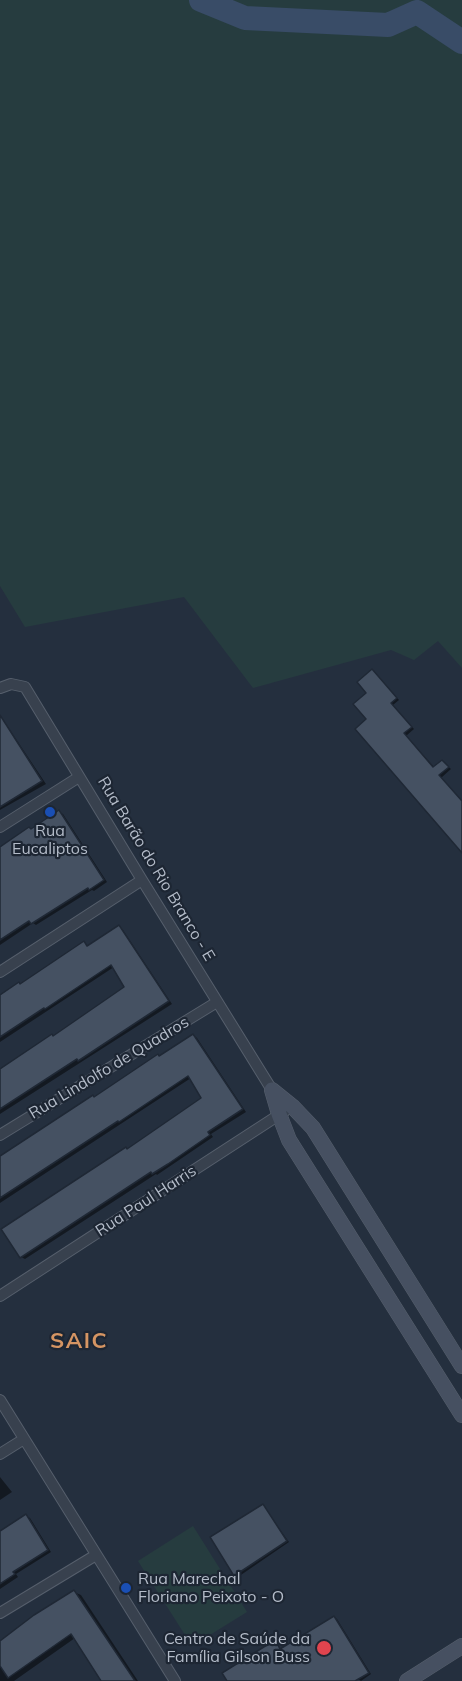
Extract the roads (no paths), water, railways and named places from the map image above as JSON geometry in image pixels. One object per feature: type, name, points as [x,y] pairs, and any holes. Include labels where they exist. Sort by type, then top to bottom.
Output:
[{"type":"street","name":"Rua Barão do Rio Branco - E","points":[[0,688],[11,684],[25,687],[272,1090],[289,1140],[462,1415]]},
{"type":"street","points":[[0,827],[80,777]]},
{"type":"street","points":[[0,972],[142,880]]},
{"type":"street","name":"Rua Lindolfo de Quadros","points":[[0,1135],[217,1002]]},
{"type":"street","name":"Rua Barão do Rio Branco - E","points":[[272,1090],[293,1107],[313,1128],[462,1366]]},
{"type":"street","name":"Rua Paul Harris","points":[[0,1296],[293,1107]]},
{"type":"street","points":[[0,1400],[175,1681]]},
{"type":"street","points":[[0,1454],[24,1439]]},
{"type":"street","points":[[0,1612],[96,1555]]},
{"type":"street","points":[[407,1681],[462,1646]]},
{"type":"waterway","points":[[201,0],[245,18],[388,25],[417,12],[462,42]]},
{"type":"place","name":"Rua Eucaliptos","points":[[50,812]]},
{"type":"place","name":"Rua Marechal Floriano Peixoto - O","points":[[126,1588]]},
{"type":"place","name":"Centro de Saúde da Família Gilson Buss","points":[[324,1648]]},
{"type":"district","name":"SAIC","points":[[79,1341]]}]
